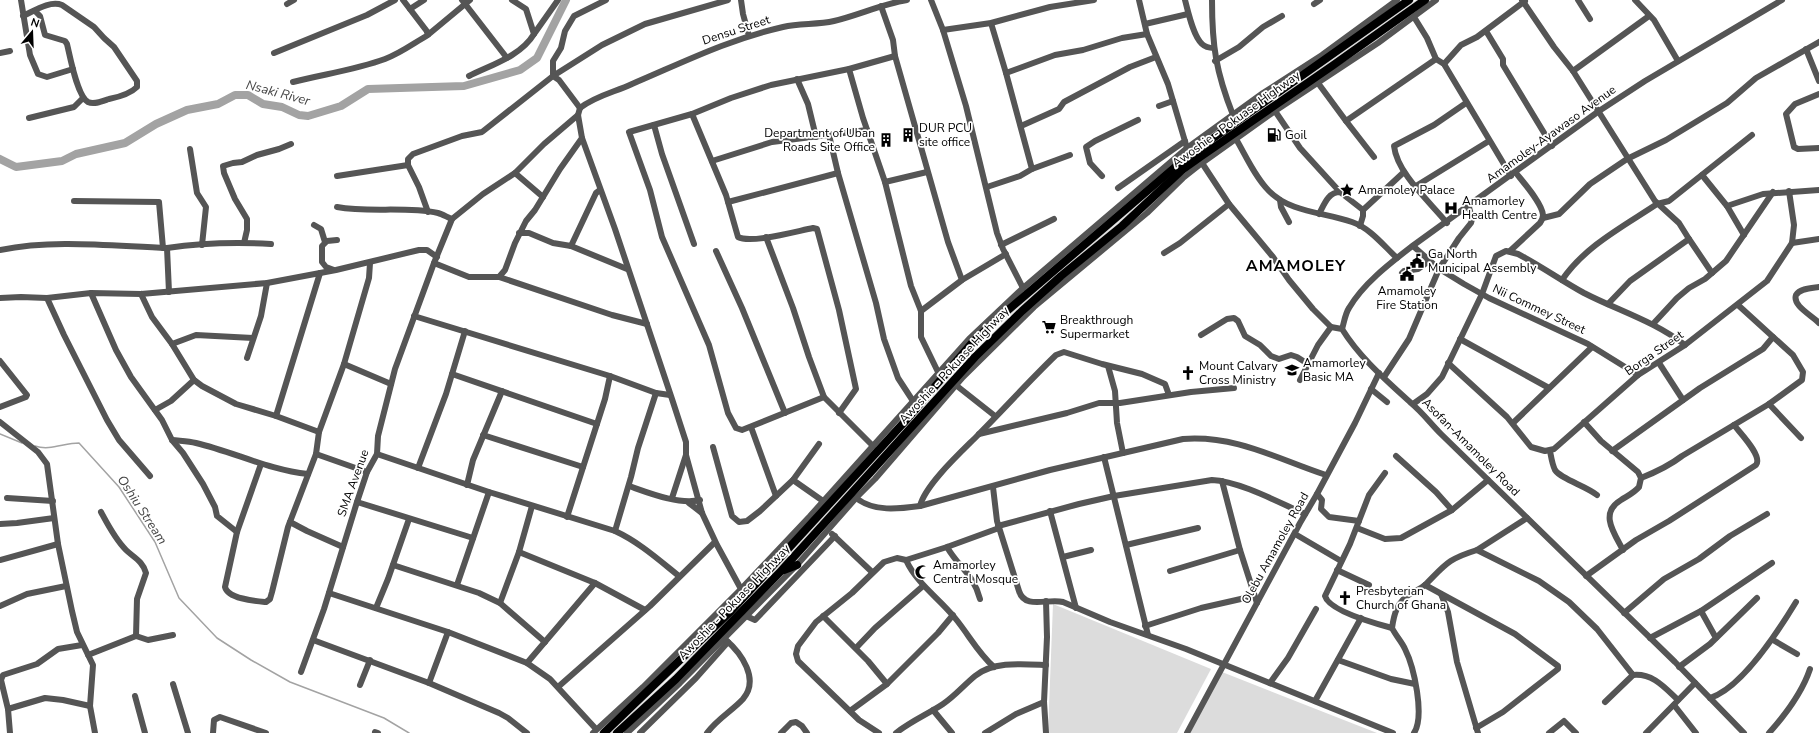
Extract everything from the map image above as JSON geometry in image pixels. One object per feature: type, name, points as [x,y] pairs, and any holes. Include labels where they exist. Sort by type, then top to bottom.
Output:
[{"type":"main road","name":"Awoshie - Pokuase Highway","points":[[604,733],[731,611],[909,417],[971,344],[1000,317],[1188,156],[1408,0]]},
{"type":"main road","name":"Awoshie - Pokuase Highway","points":[[617,733],[689,666],[781,571],[864,482],[975,357],[1022,311],[1061,276],[1105,240],[1182,170],[1316,81],[1425,0]]},
{"type":"main road","points":[[1309,89],[1316,81]]},
{"type":"main road","points":[[1098,233],[1105,240]]},
{"type":"main road","points":[[781,571],[797,565]]},
{"type":"main road","points":[[682,658],[689,666]]},
{"type":"street","points":[[21,0],[30,55],[38,74],[46,78],[73,69]]},
{"type":"street","points":[[287,4],[294,0]]},
{"type":"street","points":[[274,53],[367,16],[395,0]]},
{"type":"street","points":[[403,0],[427,32]]},
{"type":"street","points":[[410,9],[424,0]]},
{"type":"street","points":[[512,0],[526,9],[534,34]]},
{"type":"street","points":[[469,76],[507,58],[521,49],[530,41],[558,0]]},
{"type":"street","points":[[553,76],[553,62],[561,48],[565,31],[574,16],[606,0]]},
{"type":"street","points":[[428,212],[419,187],[408,165],[408,159],[412,154],[462,136],[482,132],[553,76],[602,45],[645,24],[728,0]]},
{"type":"street","points":[[741,0],[749,36]]},
{"type":"street","name":"Densu Street","points":[[580,108],[613,90],[633,84],[719,46],[749,36],[795,24],[834,21],[881,6],[907,0]]},
{"type":"street","points":[[931,0],[943,30],[966,106],[1001,245],[1023,288]]},
{"type":"street","points":[[943,30],[991,23],[1050,7],[1094,0]]},
{"type":"street","points":[[1139,0],[1147,34],[1173,101],[1186,145]]},
{"type":"street","points":[[1185,0],[1188,14],[1200,43],[1214,48]]},
{"type":"street","points":[[1212,0],[1215,61],[1225,97],[1233,115]]},
{"type":"street","points":[[1314,4],[1320,0]]},
{"type":"street","points":[[1118,188],[1233,115],[1263,93],[1322,55],[1397,0]]},
{"type":"street","points":[[1374,156],[1316,81],[1414,17],[1436,0]]},
{"type":"street","points":[[1578,0],[1590,18]]},
{"type":"street","points":[[1635,0],[1665,36],[1678,61]]},
{"type":"street","name":"Amamoley-Ayawaso Avenue","points":[[1342,329],[1348,309],[1352,304],[1375,278],[1413,246],[1447,223],[1599,111],[1678,61],[1782,0]]},
{"type":"street","points":[[427,32],[429,34],[466,1],[507,58]]},
{"type":"street","points":[[1444,64],[1461,45],[1486,31],[1524,1],[1554,46],[1573,71],[1599,111],[1606,126],[1657,204],[1679,223],[1712,273]]},
{"type":"street","points":[[23,16],[52,3],[58,3],[94,27],[114,47],[138,84],[137,87],[133,91],[114,98],[93,103],[87,102],[83,98],[73,69],[67,44],[65,41],[45,35],[40,16],[35,11]]},
{"type":"street","points":[[881,6],[893,40],[895,56],[927,172],[948,242],[962,280]]},
{"type":"street","points":[[1145,24],[1188,14]]},
{"type":"street","points":[[1215,61],[1239,48],[1263,27],[1282,16]]},
{"type":"street","points":[[1573,71],[1649,16]]},
{"type":"street","points":[[1414,17],[1427,38],[1436,59],[1444,64],[1489,141],[1513,174],[1539,205],[1543,214],[1543,218],[1540,223],[1510,251]]},
{"type":"street","points":[[991,23],[1032,169]]},
{"type":"street","points":[[1486,31],[1503,59],[1503,65],[1552,146]]},
{"type":"street","points":[[293,82],[343,71],[386,59],[407,49],[428,35],[427,32]]},
{"type":"street","points":[[1006,73],[1055,55],[1083,50],[1122,38],[1147,34]]},
{"type":"street","points":[[1543,218],[1559,214],[1590,184],[1627,159],[1666,140],[1727,103],[1756,78],[1819,42]]},
{"type":"street","points":[[1806,49],[1819,81]]},
{"type":"street","points":[[0,53],[10,52]]},
{"type":"street","points":[[824,397],[751,427],[739,430],[736,428],[731,419],[709,345],[658,226],[652,198],[629,132],[692,114],[743,94],[797,79],[849,69],[895,56]]},
{"type":"street","points":[[1021,126],[1060,109],[1064,102],[1130,67],[1156,57]]},
{"type":"street","points":[[1346,121],[1436,59]]},
{"type":"street","points":[[849,69],[867,130],[885,182],[911,286],[920,311],[921,337],[938,372]]},
{"type":"street","points":[[553,76],[559,80],[580,108],[578,115],[582,138],[615,229],[686,442],[686,455],[700,500],[702,513],[715,542],[741,589]]},
{"type":"street","points":[[797,79],[808,104],[816,137]]},
{"type":"street","points":[[640,733],[680,693],[746,616],[797,565],[856,498],[875,479],[957,386],[963,377],[1034,307],[1147,213],[1183,178],[1202,163],[1309,89]]},
{"type":"street","points":[[1819,94],[1795,104],[1786,114],[1794,147],[1798,149],[1819,148]]},
{"type":"street","points":[[29,118],[74,107],[83,98]]},
{"type":"street","points":[[1159,106],[1173,101]]},
{"type":"street","points":[[1447,223],[1404,172],[1398,161],[1399,159],[1394,148],[1395,145],[1434,125],[1466,103]]},
{"type":"street","points":[[1276,111],[1300,148],[1340,192],[1363,210]]},
{"type":"street","points":[[692,114],[728,202],[738,237],[746,239],[766,237],[813,228],[817,229],[839,310],[856,389],[838,412]]},
{"type":"street","points":[[337,207],[356,210],[395,210],[440,213],[452,219],[483,194],[515,173],[544,144],[578,115]]},
{"type":"street","points":[[1102,176],[1090,163],[1086,147],[1138,120]]},
{"type":"street","points":[[654,125],[664,161],[694,244]]},
{"type":"street","points":[[712,161],[772,142],[867,130]]},
{"type":"street","points":[[829,135],[838,173],[876,304],[884,339],[898,378],[913,401]]},
{"type":"street","points":[[1562,280],[1576,262],[1588,251],[1657,204],[1669,201],[1752,135]]},
{"type":"street","points":[[499,277],[505,270],[519,233],[560,169],[582,138]]},
{"type":"street","points":[[1236,139],[1263,184],[1280,200],[1319,214],[1352,222],[1378,239],[1397,258]]},
{"type":"street","points":[[1416,186],[1489,141]]},
{"type":"street","points":[[244,243],[247,230],[247,219],[235,199],[224,173],[223,166],[246,161],[257,155],[279,150],[291,144]]},
{"type":"street","points":[[328,593],[448,632],[528,663],[550,679],[558,687],[594,731],[643,687],[741,589],[823,501],[969,339],[1023,288],[1186,145]]},
{"type":"street","points":[[190,149],[198,193],[206,207],[202,245]]},
{"type":"street","points":[[986,187],[1020,176],[1032,169],[1070,155]]},
{"type":"street","points":[[1202,163],[1229,204],[1273,257],[1312,309],[1331,327],[1342,329]]},
{"type":"street","points":[[337,176],[408,165]]},
{"type":"street","points":[[885,182],[927,172]]},
{"type":"street","points":[[1360,226],[1363,210],[1404,172]]},
{"type":"street","points":[[515,173],[543,197]]},
{"type":"street","points":[[728,202],[838,173]]},
{"type":"street","points":[[1702,175],[1727,206],[1744,235]]},
{"type":"street","points":[[571,246],[596,193],[600,190]]},
{"type":"street","points":[[1727,206],[1773,192],[1819,190]]},
{"type":"street","points":[[1319,214],[1328,197],[1336,192],[1340,192]]},
{"type":"street","points":[[1653,324],[1677,298],[1726,261],[1773,192]]},
{"type":"street","name":"Borga Street","points":[[1550,450],[1559,446],[1638,375],[1685,345],[1767,281],[1792,243],[1794,225],[1789,192]]},
{"type":"street","points":[[1280,200],[1281,207],[1289,222]]},
{"type":"street","points":[[74,201],[159,202],[169,292]]},
{"type":"street","points":[[1164,253],[1180,243],[1229,204]]},
{"type":"street","name":"Olebu Amamoley Road","points":[[1187,733],[1355,423],[1371,389],[1408,339],[1439,269],[1471,222],[1472,219],[1469,207]]},
{"type":"street","name":"SMA Avenue","points":[[301,672],[313,640],[367,472],[377,454],[378,436],[391,384],[414,316],[452,219]]},
{"type":"street","points":[[1001,245],[1054,219]]},
{"type":"street","points":[[314,225],[321,229],[325,242],[322,246],[322,262],[326,267],[336,270]]},
{"type":"street","points":[[519,233],[529,233],[553,243],[571,246],[628,268]]},
{"type":"street","points":[[766,237],[824,397],[873,446]]},
{"type":"street","points":[[1608,304],[1630,281],[1689,239]]},
{"type":"street","points":[[1792,243],[1819,239]]},
{"type":"street","points":[[325,242],[337,240]]},
{"type":"street","points":[[0,250],[24,245],[70,244],[165,248],[244,243],[271,244]]},
{"type":"street","name":"Nii Commey Street","points":[[1413,246],[1439,269],[1482,294],[1592,347],[1638,375]]},
{"type":"street","points":[[0,298],[47,298],[91,293],[142,294],[169,292],[267,282],[336,270],[419,250],[427,250],[437,257]]},
{"type":"street","points":[[716,251],[739,301],[785,413]]},
{"type":"street","points":[[1413,404],[1427,394],[1442,377],[1482,294],[1496,256],[1502,252],[1510,251],[1518,254],[1585,293],[1632,316],[1653,324],[1685,345]]},
{"type":"street","points":[[920,311],[962,280],[1006,254]]},
{"type":"street","points":[[1402,273],[1404,270],[1418,269],[1429,261]]},
{"type":"street","points":[[261,464],[237,532],[225,587],[226,592],[248,600],[266,602],[270,599],[290,522],[316,454],[319,432],[344,364],[369,278],[370,262]]},
{"type":"street","points":[[434,263],[469,277],[499,277],[612,315],[647,324]]},
{"type":"street","points":[[276,416],[320,273]]},
{"type":"street","points":[[247,358],[265,300],[267,282]]},
{"type":"street","points":[[1819,287],[1802,290],[1797,293],[1795,298],[1799,306],[1819,323]]},
{"type":"street","points":[[91,293],[116,350],[131,377],[162,420],[172,440],[183,453],[203,484],[215,507],[217,516],[237,532]]},
{"type":"street","points":[[142,294],[152,317],[172,344],[194,380],[228,401],[276,416],[319,432]]},
{"type":"street","points":[[47,298],[107,420],[119,440],[150,476]]},
{"type":"street","points":[[1641,478],[1672,464],[1769,404],[1797,385],[1804,376],[1800,365],[1793,355],[1738,305]]},
{"type":"street","points":[[414,316],[610,376],[656,393],[670,395]]},
{"type":"street","points":[[1201,335],[1227,319],[1234,318],[1238,320],[1245,336],[1260,345],[1271,356],[1279,359],[1291,355],[1308,364]]},
{"type":"street","points":[[1300,380],[1318,345],[1331,327]]},
{"type":"street","name":"Asofan-Amamoley Road","points":[[1342,329],[1359,353],[1413,404],[1744,733]]},
{"type":"street","points":[[418,468],[452,374],[465,331]]},
{"type":"street","points":[[172,344],[196,336],[253,338]]},
{"type":"street","points":[[1612,451],[1683,400],[1763,349],[1773,337]]},
{"type":"street","points":[[1460,339],[1549,388]]},
{"type":"street","points":[[1513,422],[1592,347]]},
{"type":"street","points":[[920,506],[922,498],[929,488],[995,416],[1056,355],[1064,352],[1108,366],[1142,374],[1161,382],[1167,387],[1169,395]]},
{"type":"street","points":[[0,361],[27,395],[26,397],[0,407]]},
{"type":"street","points":[[1448,363],[1513,422],[1531,447],[1540,451],[1550,450],[1553,466],[1558,473],[1586,487],[1597,495]]},
{"type":"street","points":[[1659,363],[1683,400]]},
{"type":"street","points":[[344,364],[391,384]]},
{"type":"street","points":[[1108,366],[1115,391],[1117,423],[1123,453]]},
{"type":"street","points":[[452,374],[597,424]]},
{"type":"street","points":[[567,517],[597,424],[610,376]]},
{"type":"street","points":[[154,410],[171,401],[194,380]]},
{"type":"street","points":[[957,386],[995,416]]},
{"type":"street","points":[[979,434],[1067,413],[1098,403],[1115,403],[1234,388]]},
{"type":"street","points":[[1371,389],[1387,402]]},
{"type":"street","points":[[467,485],[473,460],[502,391]]},
{"type":"street","points":[[615,531],[629,486],[638,448],[656,393]]},
{"type":"street","points":[[1769,404],[1801,438]]},
{"type":"street","points":[[0,422],[31,447],[47,464],[58,544],[66,586],[77,632],[94,670],[90,706],[95,733]]},
{"type":"street","points":[[1584,422],[1612,451],[1635,468],[1641,478],[1640,487],[1615,504],[1609,517],[1611,529],[1623,550]]},
{"type":"street","points":[[1586,576],[1623,550],[1756,465],[1758,459],[1755,451],[1734,425]]},
{"type":"street","points":[[751,427],[776,496]]},
{"type":"street","points":[[484,435],[582,467]]},
{"type":"street","points":[[856,498],[865,505],[873,507],[896,509],[920,506],[1050,470],[1183,439],[1216,439],[1246,446],[1326,475]]},
{"type":"street","points":[[172,440],[189,441],[206,445],[261,464],[295,473],[308,474]]},
{"type":"street","points":[[713,447],[732,516],[739,522],[747,521],[793,480],[819,444]]},
{"type":"street","points":[[316,454],[367,472]]},
{"type":"street","points":[[377,454],[467,485],[615,531],[647,550],[679,576]]},
{"type":"street","points":[[672,498],[686,455]]},
{"type":"street","points":[[1396,456],[1436,492],[1452,510]]},
{"type":"street","points":[[1104,457],[1148,635]]},
{"type":"street","points":[[1385,473],[1369,495],[1357,528],[1326,594],[1328,602],[1336,608],[1392,628],[1406,650],[1415,684],[1419,717],[1418,725],[1414,733]]},
{"type":"street","points":[[793,480],[823,501]]},
{"type":"street","points":[[879,733],[859,720],[797,658],[798,646],[816,622],[852,593],[872,572],[888,560],[897,558],[906,560],[947,547],[998,527],[1050,511],[1114,496],[1212,480],[1222,481],[1248,490],[1305,514]]},
{"type":"street","points":[[1357,528],[1385,539],[1396,539],[1412,533],[1452,510],[1488,480]]},
{"type":"street","points":[[1222,481],[1240,550],[1257,603]]},
{"type":"street","points":[[629,486],[656,495],[689,502],[700,500]]},
{"type":"street","points":[[993,487],[998,527],[1022,598],[1031,602],[1057,600],[1270,683],[1393,733]]},
{"type":"street","points":[[457,585],[489,492]]},
{"type":"street","points":[[1317,494],[1322,500],[1321,509],[1329,517],[1359,521]]},
{"type":"street","points":[[7,498],[52,501]]},
{"type":"street","points":[[357,502],[473,538]]},
{"type":"street","points":[[689,502],[702,513]]},
{"type":"street","points":[[500,603],[519,552],[532,506]]},
{"type":"street","points":[[1050,511],[1064,557],[1076,608]]},
{"type":"street","points":[[101,512],[114,534],[126,550],[137,558],[145,568],[146,573],[137,599],[136,636]]},
{"type":"street","points":[[1624,613],[1664,579],[1699,559],[1730,536],[1767,514]]},
{"type":"street","points":[[0,524],[23,523],[54,518]]},
{"type":"street","points":[[1392,628],[1395,611],[1404,598],[1425,585],[1437,571],[1450,560],[1460,555],[1477,550],[1527,518]]},
{"type":"street","points":[[376,608],[409,519]]},
{"type":"street","points":[[290,522],[343,547]]},
{"type":"street","points":[[1126,545],[1198,528]]},
{"type":"street","points":[[828,530],[872,572]]},
{"type":"street","points":[[1295,534],[1341,561]]},
{"type":"street","points":[[746,616],[755,620],[834,536]]},
{"type":"street","points":[[558,687],[645,610],[715,542]]},
{"type":"street","points":[[0,560],[58,544]]},
{"type":"street","points":[[947,547],[952,556],[970,575],[977,587],[980,599]]},
{"type":"street","points":[[1064,557],[1091,550]]},
{"type":"street","points":[[1170,571],[1240,550]]},
{"type":"street","points":[[1477,550],[1539,581],[1569,602],[1597,629],[1633,674],[1655,679],[1676,702],[1696,733]]},
{"type":"street","points":[[519,552],[595,583],[645,610]]},
{"type":"street","points":[[906,560],[923,586],[953,615],[982,655],[994,667]]},
{"type":"street","points":[[1650,638],[1701,611],[1753,578],[1772,563]]},
{"type":"street","points":[[393,565],[457,585],[500,603],[545,642]]},
{"type":"street","points":[[1337,570],[1369,585]]},
{"type":"street","points":[[528,663],[595,583]]},
{"type":"street","points":[[1425,585],[1515,634],[1558,666],[1558,669],[1549,678],[1477,730],[1457,662],[1448,612],[1441,594]]},
{"type":"street","points":[[0,606],[30,594],[66,586]]},
{"type":"street","points":[[856,648],[875,628],[923,586]]},
{"type":"street","points":[[1145,626],[1201,608],[1254,596]]},
{"type":"street","points":[[1679,667],[1716,638],[1757,598]]},
{"type":"street","points":[[1046,601],[1048,637],[1044,702],[1046,733]]},
{"type":"street","points":[[1710,698],[1729,686],[1766,649],[1796,602]]},
{"type":"street","points":[[1270,683],[1288,658],[1316,609]]},
{"type":"street","points":[[1701,611],[1716,638]]},
{"type":"street","points":[[850,711],[887,684],[938,633],[953,615]]},
{"type":"street","points":[[823,616],[842,637],[856,648],[887,684]]},
{"type":"street","points":[[1315,702],[1361,618]]},
{"type":"street","points":[[429,683],[448,632]]},
{"type":"street","points":[[88,655],[136,636],[148,640],[173,635]]},
{"type":"street","points":[[313,640],[429,683],[499,713],[508,718],[526,733]]},
{"type":"street","points":[[707,733],[719,720],[740,702],[748,690],[748,669],[740,654],[726,640]]},
{"type":"street","points":[[1773,640],[1796,654]]},
{"type":"street","points":[[10,733],[8,709],[1,680],[3,675],[37,664],[58,649],[82,645]]},
{"type":"street","points":[[627,733],[713,654]]},
{"type":"street","points":[[360,685],[370,660]]},
{"type":"street","points":[[1338,660],[1391,680],[1415,684]]},
{"type":"street","points":[[896,733],[958,694],[974,676],[983,670],[994,667],[1020,664],[1046,665]]},
{"type":"street","points":[[1769,733],[1785,714],[1800,692],[1810,669]]},
{"type":"street","points":[[1605,702],[1633,674]]},
{"type":"street","points":[[1646,733],[1695,683]]},
{"type":"street","points":[[173,684],[188,733]]},
{"type":"street","points":[[676,687],[680,693]]},
{"type":"street","points":[[135,696],[145,733]]},
{"type":"street","points":[[8,709],[45,698],[90,706]]},
{"type":"street","points":[[985,733],[1010,717],[1044,702]]},
{"type":"street","points":[[933,710],[952,733]]},
{"type":"street","points":[[213,733],[214,720],[220,717],[266,733]]},
{"type":"street","points":[[1549,733],[1564,721],[1576,733]]},
{"type":"street","points":[[781,733],[791,724],[796,722],[802,726],[807,733]]},
{"type":"shaded area","points":[[1053,604],[1211,669],[1177,733],[1048,733]]},
{"type":"shaded area","points":[[1222,672],[1377,733],[1190,733]]},
{"type":"waterway","name":"Nsaki River","points":[[0,159],[16,167],[62,161],[76,154],[125,143],[156,124],[187,110],[218,104],[235,95],[248,95],[263,104],[282,107],[299,115],[308,116],[341,106],[368,89],[464,86],[520,70],[537,58],[566,0]]},
{"type":"waterway","name":"Oshiu Stream","points":[[0,434],[22,443]]},
{"type":"waterway","name":"Oshiu Stream","points":[[35,446],[46,448],[79,443],[119,487],[155,542],[179,598],[217,638],[251,660],[290,682],[384,718],[409,733]]},
{"type":"place","name":"DUR PCU site office","points":[[908,135]]},
{"type":"place","name":"Goil","points":[[1274,135]]},
{"type":"place","name":"Department of Uban Roads Site Office","points":[[886,140]]},
{"type":"place","name":"Amamoley Palace","points":[[1347,190]]},
{"type":"place","name":"Amamorley Health Centre","points":[[1451,208]]},
{"type":"place","name":"Ga North Municipal Assembly","points":[[1417,261]]},
{"type":"place","name":"Amamoley Fire Station","points":[[1407,274]]},
{"type":"place","name":"Breakthrough Supermarket","points":[[1049,327]]},
{"type":"place","name":"Amamorley Basic MA","points":[[1292,370]]},
{"type":"place","name":"Mount Calvary Cross Ministry","points":[[1188,373]]},
{"type":"place","name":"Amamorley Central Mosque","points":[[922,572]]},
{"type":"place","name":"Presbyterian Church of Ghana","points":[[1345,598]]},
{"type":"district","name":"AMAMOLEY","points":[[1296,266]]}]
